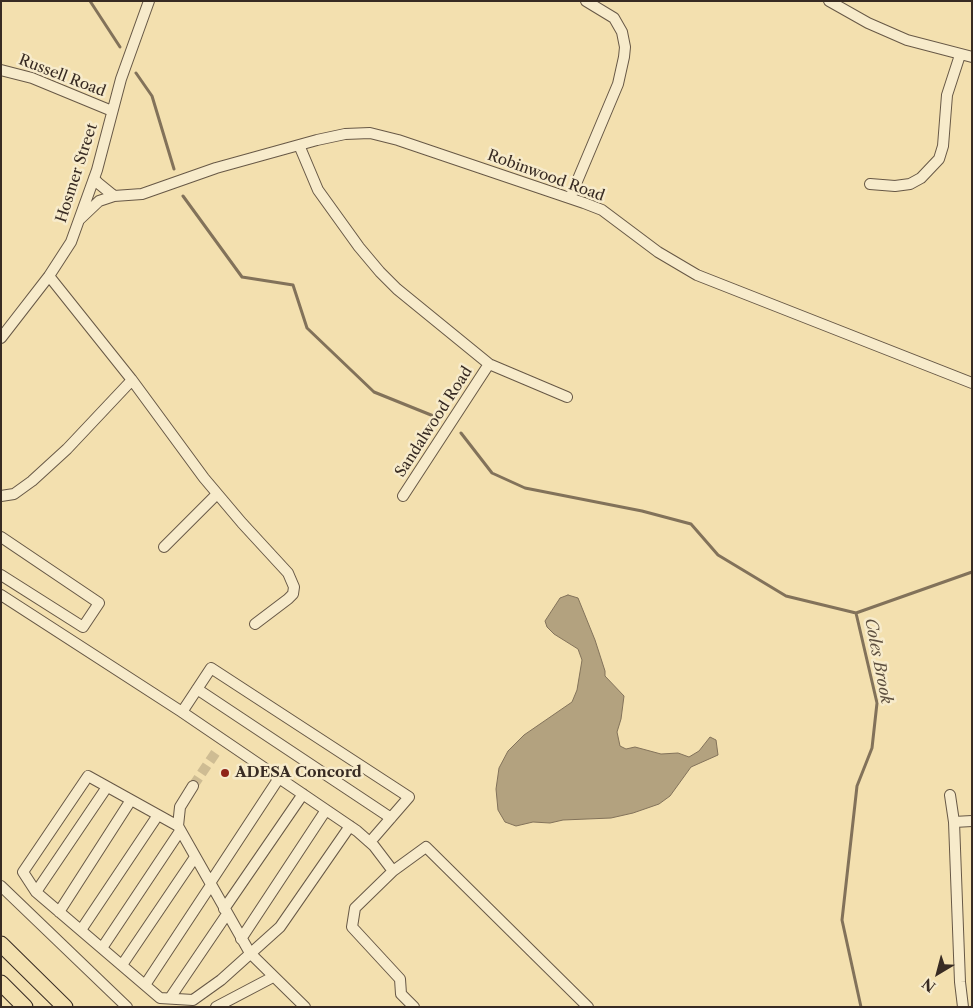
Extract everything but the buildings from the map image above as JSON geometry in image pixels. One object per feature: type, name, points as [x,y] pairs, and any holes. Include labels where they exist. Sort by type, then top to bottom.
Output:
[{"type":"highway","points":[[1,944],[66,1007]]},
{"type":"highway","points":[[1,983],[25,1007]]},
{"type":"street","name":"Hosmer Street","points":[[1,338],[49,276],[71,242],[94,178],[121,79],[149,1]]},
{"type":"street","points":[[570,198],[618,84],[625,47],[622,32],[614,18],[586,1]]},
{"type":"street","points":[[829,1],[868,23],[907,40],[972,57]]},
{"type":"street","points":[[870,184],[895,186],[910,184],[921,178],[939,159],[943,146],[947,95],[960,55]]},
{"type":"street","name":"Russell Road","points":[[1,70],[32,78],[112,111]]},
{"type":"street","name":"Robinwood Road","points":[[79,220],[99,201],[114,196],[142,194],[216,168],[299,145],[345,134],[370,133],[398,140],[602,210],[658,252],[697,275],[972,383]]},
{"type":"street","points":[[299,145],[318,190],[380,272],[413,304],[489,364],[567,397]]},
{"type":"street","points":[[94,178],[114,196]]},
{"type":"street","points":[[49,276],[132,380],[217,494],[288,573],[294,587],[293,594],[288,600],[255,624]]},
{"type":"street","name":"Sandalwood Road","points":[[403,496],[489,364]]},
{"type":"street","points":[[1,496],[14,494],[32,481],[67,450],[132,380]]},
{"type":"street","points":[[164,547],[217,494]]},
{"type":"street","points":[[1,537],[99,603],[83,628],[3,581]]},
{"type":"street","points":[[1,595],[182,712],[221,745],[280,778],[350,826],[370,842],[393,871]]},
{"type":"street","points":[[182,712],[211,668],[409,798],[370,842]]},
{"type":"street","points":[[197,689],[391,818]]},
{"type":"street","points":[[305,1007],[250,953],[179,829],[158,815],[88,776],[23,872],[36,892],[160,998],[193,1000],[221,980],[250,953],[280,927],[350,826]]},
{"type":"street","points":[[145,985],[280,778]]},
{"type":"street","points":[[102,948],[179,829],[180,808],[193,786]]},
{"type":"street","points":[[36,892],[107,787]]},
{"type":"street","points":[[170,998],[303,794]]},
{"type":"street","points":[[950,795],[954,822],[967,996],[963,1007]]},
{"type":"street","points":[[59,912],[131,800]]},
{"type":"street","points":[[241,939],[326,810]]},
{"type":"street","points":[[80,930],[158,815]]},
{"type":"street","points":[[954,822],[972,821]]},
{"type":"street","points":[[414,1007],[401,994],[400,979],[352,927],[355,908],[393,871],[426,847],[588,1007]]},
{"type":"street","points":[[122,966],[195,857]]},
{"type":"street","points":[[1,886],[127,1007]]},
{"type":"street","points":[[216,1007],[273,977]]},
{"type":"shaded area","points":[[568,595],[578,598],[595,640],[605,676],[624,696],[617,732],[620,746],[626,749],[635,747],[661,754],[678,753],[689,757],[699,751],[710,737],[716,740],[718,755],[691,767],[670,796],[659,804],[611,818],[563,820],[550,823],[533,822],[516,826],[505,822],[498,810],[496,789],[499,768],[508,751],[524,735],[572,702],[577,690],[582,660],[578,649],[554,634],[547,627],[545,621],[560,598]]},
{"type":"waterway","name":"Coles Brook","points":[[90,1],[120,47]]},
{"type":"waterway","name":"Coles Brook","points":[[136,73],[152,96],[174,169]]},
{"type":"waterway","name":"Coles Brook","points":[[183,196],[242,277],[293,285],[307,328],[374,392],[436,417]]},
{"type":"waterway","name":"Coles Brook","points":[[461,433],[492,473],[525,488],[642,511],[691,524],[718,555],[786,596],[856,613],[877,703],[872,748],[857,786],[842,920],[861,1007]]},
{"type":"waterway","points":[[856,613],[972,572]]},
{"type":"tunnel","points":[[193,786],[218,749]]},
{"type":"place","name":"ADESA Concord","points":[[225,773]]}]
